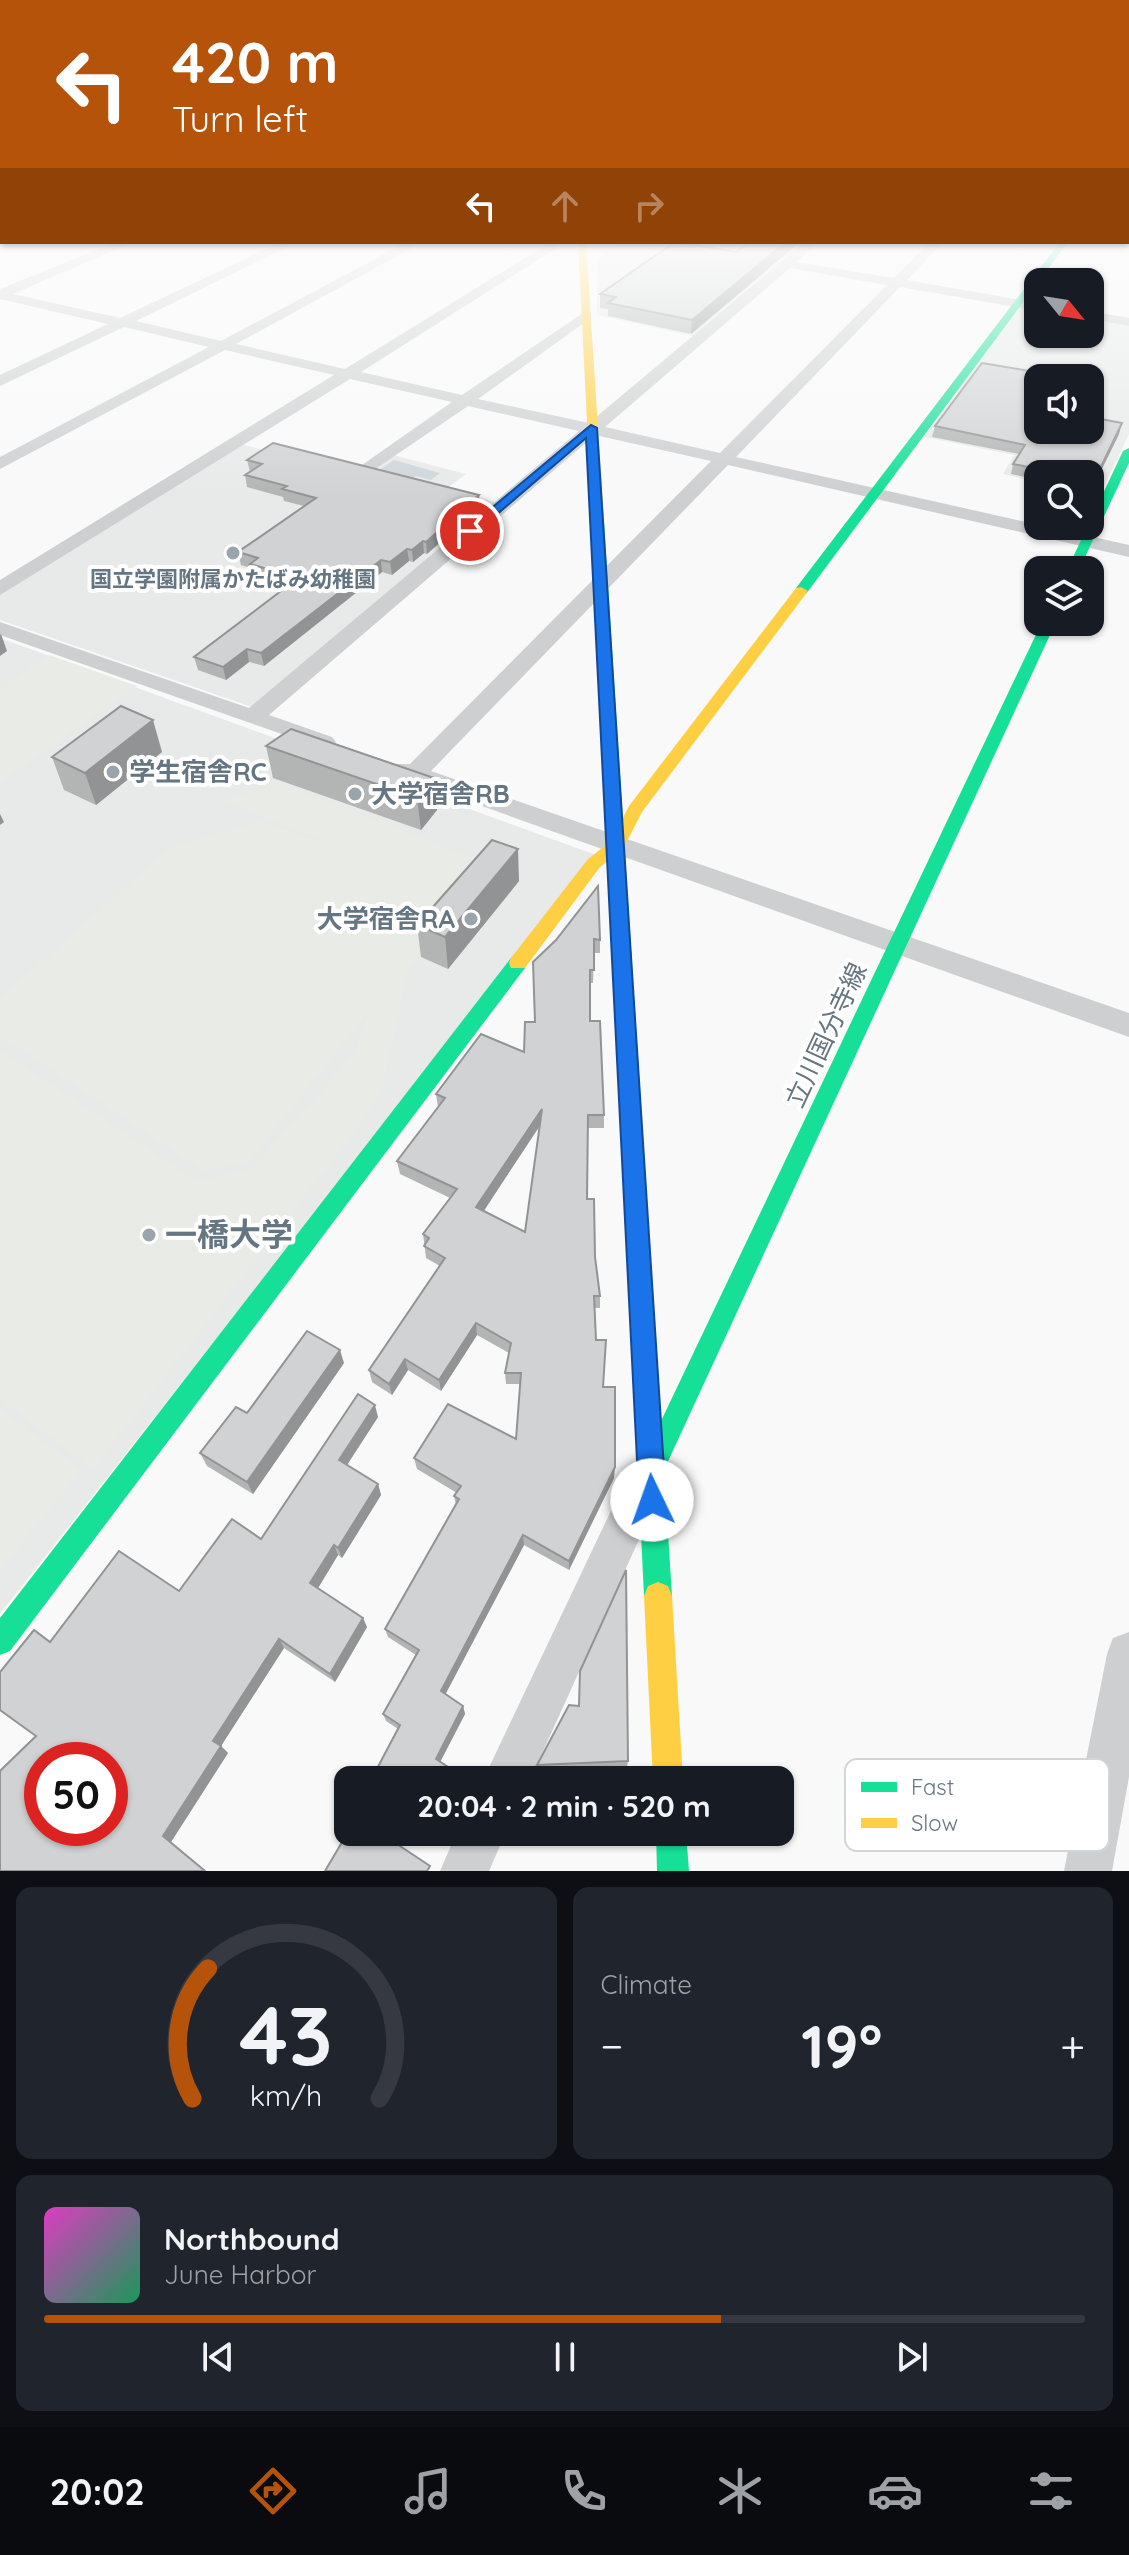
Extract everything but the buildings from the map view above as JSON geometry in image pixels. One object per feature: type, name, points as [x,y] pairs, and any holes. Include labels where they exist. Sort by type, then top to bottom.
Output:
[{"type":"street","points":[[110,319],[1129,551]]},
{"type":"street","points":[[0,381],[128,319]]},
{"type":"street","points":[[0,464],[271,319]]},
{"type":"street","points":[[0,589],[434,319]]},
{"type":"street","points":[[368,469],[580,319]]},
{"type":"street","points":[[586,319],[667,1766]]},
{"type":"street","points":[[252,717],[721,319]]},
{"type":"street","points":[[414,774],[862,319]]},
{"type":"street","points":[[0,1641],[594,863],[617,845],[635,810],[1005,319]]},
{"type":"street","points":[[1080,556],[1129,451]]},
{"type":"street","points":[[0,628],[340,748]]},
{"type":"street","name":"立川国分寺線","points":[[651,1469],[1042,636]]},
{"type":"street","points":[[384,763],[1129,1025]]},
{"type":"street","points":[[513,1766],[651,1469]]},
{"type":"street","points":[[1109,1760],[1129,1654]]},
{"type":"street","points":[[464,1871],[476,1846]]},
{"type":"street","points":[[672,1846],[673,1871]]},
{"type":"street","points":[[1088,1871],[1092,1851]]},
{"type":"shaded area","points":[[616,319],[717,319],[696,337]]},
{"type":"shaded area","points":[[1011,319],[1024,319],[1024,348],[1104,348],[1104,320],[1129,324],[1129,434],[1104,487],[1104,460],[1024,460],[1024,479],[1003,474],[1014,455],[924,437]]},
{"type":"shaded area","points":[[240,444],[365,476],[393,455],[466,474],[446,489],[499,503],[255,708],[0,620],[0,593]]},
{"type":"shaded area","points":[[394,460],[440,473],[431,480],[416,476],[410,480],[378,471]]},
{"type":"shaded area","name":"一橋大学","points":[[0,638],[596,855],[0,1614]]},
{"type":"shaded area","points":[[49,655],[137,686],[0,783],[0,689]]},
{"type":"shaded area","name":"一橋大学","points":[[276,781],[488,864],[409,968],[382,1090],[363,1121],[93,1470],[0,1399],[0,1051],[199,1182],[253,1167],[355,1053],[367,1014],[249,1162],[203,1171],[0,1036],[0,998],[172,846],[261,821],[344,849],[223,801]]},
{"type":"shaded area","points":[[0,1409],[82,1470],[0,1571]]},
{"type":"traffic: fast","points":[[801,591],[1006,319]]},
{"type":"traffic: fast","points":[[1080,556],[1129,451]]},
{"type":"traffic: fast","points":[[598,522],[658,1596]]},
{"type":"traffic: fast","points":[[654,1463],[1042,636]]},
{"type":"traffic: fast","points":[[0,1641],[518,963]]},
{"type":"traffic: fast","points":[[672,1846],[673,1871]]},
{"type":"traffic: slow","points":[[586,319],[598,522]]},
{"type":"traffic: slow","points":[[518,963],[594,863],[617,845],[635,810],[801,591]]},
{"type":"traffic: slow","points":[[658,1596],[667,1766]]},
{"type":"place","name":"国立学園附属かたばみ幼稚園","points":[[233,553]]},
{"type":"place","name":"学生宿舎RC","points":[[113,772]]},
{"type":"place","name":"大学宿舎RB","points":[[355,794]]},
{"type":"place","name":"大学宿舎RA","points":[[471,919]]},
{"type":"place","name":"一橋大学","points":[[149,1235]]},
{"type":"route","points":[[470,531],[591,428],[652,1500]]}]
